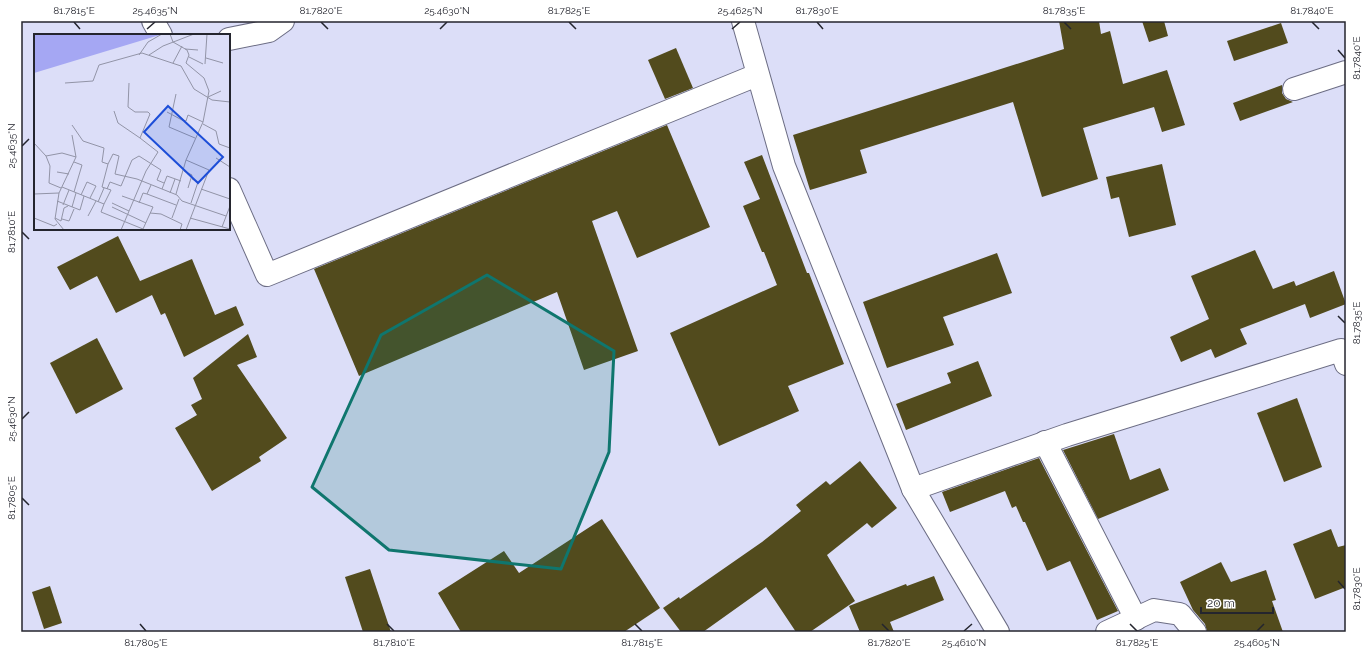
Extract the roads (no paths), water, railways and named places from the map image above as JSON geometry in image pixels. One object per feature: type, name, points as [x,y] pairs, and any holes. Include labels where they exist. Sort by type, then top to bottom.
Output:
[{"type":"street","points":[[154,21],[161,34]]},
{"type":"street","points":[[230,38],[270,31],[283,21]]},
{"type":"street","points":[[743,21],[757,75],[784,166],[913,489],[998,632]]},
{"type":"street","points":[[1294,89],[1346,72]]},
{"type":"street","points":[[230,191],[267,275],[757,75]]},
{"type":"street","points":[[913,489],[1046,442],[1344,354]]},
{"type":"street","points":[[1046,442],[1136,618]]},
{"type":"street","points":[[1108,632],[1154,610],[1180,614],[1195,632]]}]
